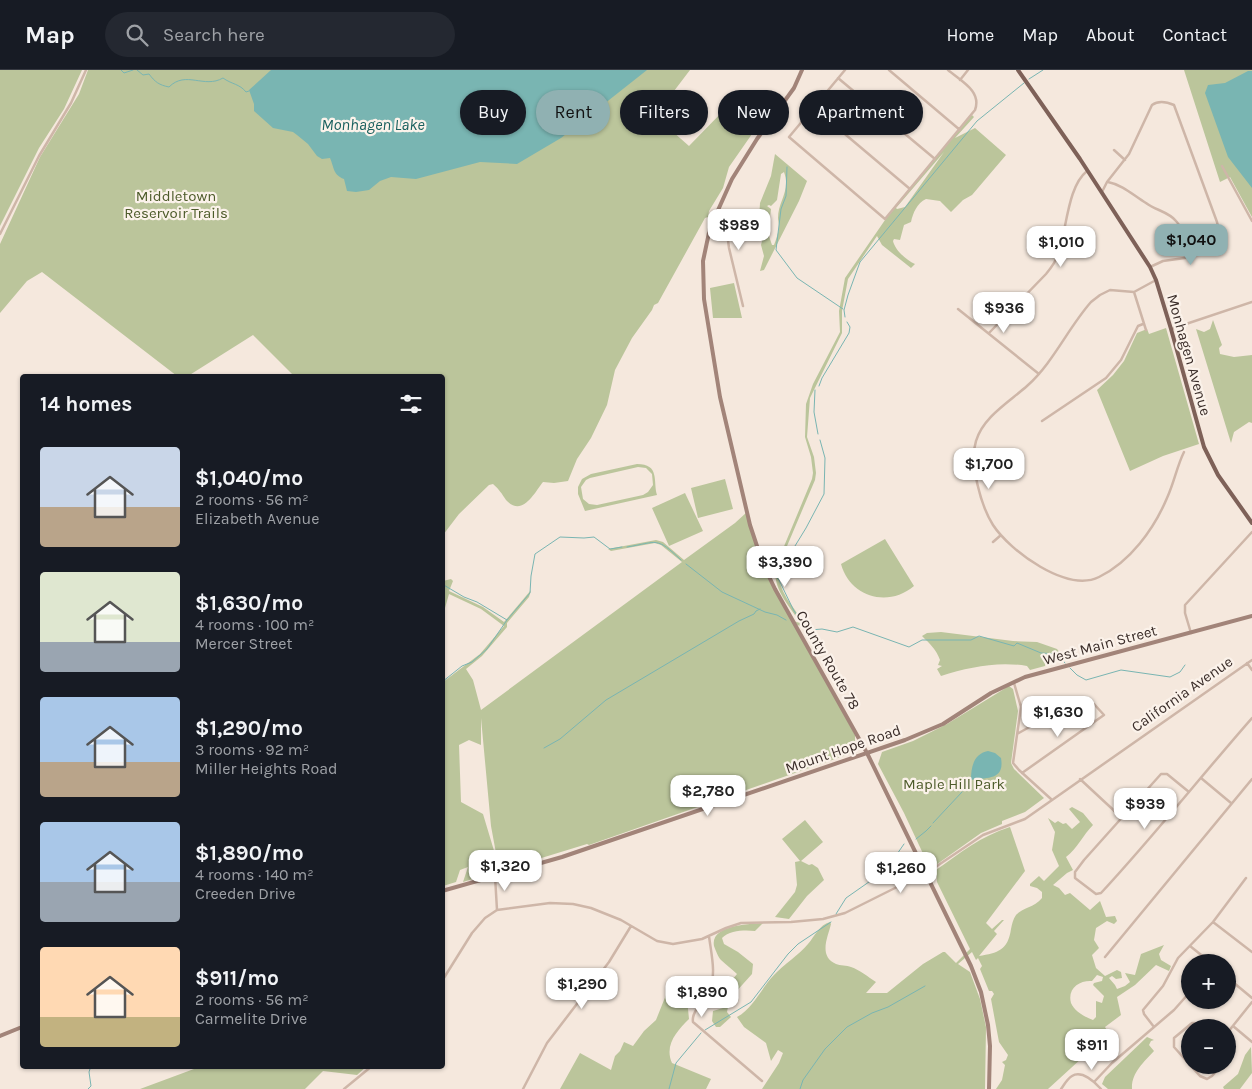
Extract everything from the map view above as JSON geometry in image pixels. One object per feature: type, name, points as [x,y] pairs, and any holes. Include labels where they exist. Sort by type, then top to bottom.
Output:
[{"type":"main road","name":"Monhagen Avenue","points":[[1018,70],[1102,192],[1150,267],[1156,280],[1171,329],[1204,447],[1218,475],[1252,522]]},
{"type":"street","points":[[0,234],[39,156],[71,104],[86,70]]},
{"type":"street","name":"County Route 78","points":[[802,70],[794,88],[747,154],[714,216],[706,243],[703,261],[704,299],[720,397],[752,532],[763,564],[775,589],[867,752],[971,966],[981,992],[990,1035],[989,1089]]},
{"type":"street","points":[[828,90],[844,70]]},
{"type":"street","points":[[889,70],[960,130]]},
{"type":"street","points":[[799,125],[789,137],[886,219],[973,114],[977,103],[973,91],[948,70]]},
{"type":"street","points":[[960,80],[968,70]]},
{"type":"street","points":[[838,78],[935,159]]},
{"type":"street","points":[[1102,192],[1107,182],[1125,160],[1152,105],[1160,102],[1174,105],[1220,235],[1218,240],[1199,249],[1192,257],[1164,261],[1150,267]]},
{"type":"street","points":[[845,135],[910,189]]},
{"type":"street","points":[[1114,150],[1125,160]]},
{"type":"street","points":[[1222,166],[1252,221]]},
{"type":"street","points":[[990,333],[1053,266],[1060,248],[1077,182],[1087,171]]},
{"type":"street","points":[[1107,182],[1114,183],[1132,192],[1146,204],[1172,217],[1187,238],[1199,249]]},
{"type":"street","points":[[714,216],[722,219],[726,224],[729,248],[743,306]]},
{"type":"street","points":[[1156,280],[1134,292],[1110,290],[1095,298],[1078,318],[1039,374],[996,412],[980,431],[975,443],[974,462],[982,498],[990,519],[1001,534],[1027,557],[1051,572],[1078,581],[1089,581],[1108,572],[1130,554],[1152,526],[1167,498],[1184,452]]},
{"type":"street","points":[[1134,292],[1146,330]]},
{"type":"street","points":[[1171,329],[1252,302]]},
{"type":"street","points":[[958,309],[1039,374]]},
{"type":"street","points":[[1042,421],[1106,378],[1121,360],[1138,326],[1144,324]]},
{"type":"street","points":[[1191,633],[1184,610],[1185,605],[1252,532]]},
{"type":"street","points":[[993,542],[1001,534]]},
{"type":"street","name":"West Main Street","points":[[961,712],[1013,681],[1252,616]]},
{"type":"street","name":"California Avenue","points":[[497,910],[550,903],[573,904],[597,910],[631,926],[652,939],[668,943],[690,942],[741,923],[802,922],[835,917],[945,862],[980,836],[1022,820],[1252,660]]},
{"type":"street","points":[[1247,663],[1252,670]]},
{"type":"street","points":[[1013,681],[1021,707],[1013,760],[1015,767],[1051,800]]},
{"type":"street","points":[[1022,773],[1104,715],[1094,704]]},
{"type":"street","name":"Mount Hope Road","points":[[445,890],[571,854],[922,734],[943,724],[961,712]]},
{"type":"street","points":[[1189,792],[1164,773],[1162,774],[1084,860],[1074,874],[1075,878],[1098,895],[1111,883],[1189,792],[1201,778],[1207,769],[1252,718]]},
{"type":"street","points":[[1017,734],[1033,725]]},
{"type":"street","points":[[1201,778],[1231,803]]},
{"type":"street","points":[[1080,779],[1122,818]]},
{"type":"street","points":[[1105,956],[1252,779]]},
{"type":"street","points":[[445,976],[472,933],[485,918],[497,910],[495,876]]},
{"type":"street","points":[[1154,1027],[1143,1010],[1164,986],[1178,958],[1213,922],[1246,878]]},
{"type":"street","points":[[1213,922],[1252,952]]},
{"type":"street","points":[[523,1089],[547,1043],[609,962],[631,926]]},
{"type":"street","points":[[709,936],[712,970],[711,987],[693,1015],[693,1020],[696,1025],[762,1081]]},
{"type":"street","points":[[1190,946],[1200,954]]},
{"type":"street","points":[[1236,985],[1252,998]]},
{"type":"street","points":[[1094,1082],[1112,1063],[1181,1002]]},
{"type":"street","points":[[1236,1022],[1252,1002]]},
{"type":"street","points":[[1,1034],[20,1028]]},
{"type":"street","points":[[1236,1029],[1252,1042]]},
{"type":"street","points":[[1181,1032],[1174,1038],[1173,1042],[1174,1047],[1181,1055]]},
{"type":"street","points":[[345,1089],[368,1069]]},
{"type":"street","points":[[1198,1074],[1206,1079],[1214,1074]]},
{"type":"street","points":[[1061,1089],[1075,1075],[1081,1075],[1094,1082],[1101,1089]]},
{"type":"green space","points":[[0,70],[82,70],[64,109],[39,148],[0,226]]},
{"type":"green space","name":"Middletown Reservoir Trails","points":[[88,70],[690,70],[675,90],[620,90],[620,135],[677,135],[689,146],[700,135],[708,135],[708,126],[718,116],[718,135],[751,135],[729,167],[723,188],[709,211],[708,217],[705,218],[658,303],[654,305],[632,338],[615,370],[607,405],[591,438],[577,459],[568,481],[543,482],[527,502],[517,506],[512,505],[506,500],[493,484],[489,485],[459,514],[445,532],[445,374],[292,374],[253,335],[191,374],[174,374],[42,272],[27,281],[0,313],[0,244],[40,157],[79,94]]},
{"type":"green space","points":[[1184,70],[1252,70],[1252,217],[1230,177],[1220,182]]},
{"type":"green space","points":[[972,115],[974,117],[955,138],[975,128],[1006,155],[972,195],[963,200],[951,212],[940,201],[926,199],[918,206],[911,222],[904,225],[900,240],[894,239],[893,241],[901,254],[915,264],[911,268],[882,245],[877,236],[848,279],[842,311],[842,333],[810,398],[807,437],[814,457],[815,480],[779,565],[782,589],[804,623],[802,626],[796,625],[855,735],[855,752],[589,845],[587,844],[463,882],[468,867],[460,870],[456,882],[445,885],[445,680],[480,654],[504,626],[481,609],[449,594],[445,608],[445,580],[451,579],[453,581],[449,591],[483,607],[504,622],[531,590],[529,597],[507,623],[507,627],[482,656],[466,669],[473,680],[481,710],[682,562],[661,545],[655,543],[611,551],[608,549],[656,540],[663,542],[684,560],[747,512],[766,571],[793,621],[800,623],[780,591],[775,576],[775,568],[812,479],[811,457],[805,437],[806,404],[813,384],[840,332],[839,311],[845,278],[894,207]],"holes":[[[944,152],[905,207],[896,208]],[[481,718],[491,826],[498,864],[483,814],[461,802],[459,745],[469,740],[481,745]]]},
{"type":"green space","points":[[775,154],[807,181],[764,270],[760,271],[764,256],[759,233],[759,221],[761,221],[759,219],[760,203],[771,176]],"holes":[[[784,172],[786,179],[778,218],[778,230],[774,245],[772,245],[768,233],[771,209],[767,206],[771,206],[777,200],[781,174]]]},
{"type":"green space","points":[[734,283],[742,318],[713,318],[710,288]]},
{"type":"green space","points":[[1213,320],[1222,345],[1219,348],[1220,354],[1234,357],[1252,355],[1252,423],[1249,422],[1234,432],[1231,443],[1196,329],[1204,332],[1210,329]]},
{"type":"green space","points":[[1166,328],[1199,444],[1163,456],[1130,471],[1097,390],[1124,361],[1137,333],[1147,329],[1149,334]]},
{"type":"green space","points":[[637,464],[644,465],[649,467],[654,474],[657,495],[585,511],[578,494],[578,487],[582,479],[591,474]],"holes":[[[638,467],[646,468],[652,474],[653,485],[643,495],[597,505],[589,504],[583,499],[581,487],[590,478]]]},
{"type":"green space","points":[[725,479],[733,509],[698,518],[691,488]]},
{"type":"green space","points":[[685,493],[703,531],[669,546],[652,508]]},
{"type":"green space","points":[[885,539],[914,586],[904,593],[893,596],[871,596],[853,584],[841,564]]},
{"type":"green space","points":[[941,632],[1037,642],[1057,649],[1060,653],[1059,656],[1045,657],[1045,666],[1030,670],[1027,666],[1005,664],[962,670],[941,676],[937,669],[942,666],[938,665],[940,660],[922,636],[927,633]]},
{"type":"green space","name":"Maple Hill Park","points":[[1009,686],[1013,689],[1018,711],[1011,763],[1014,769],[1044,798],[1025,812],[1002,821],[1002,824],[981,833],[933,867],[926,860],[878,764],[882,752],[913,741],[947,724]]},
{"type":"green space","points":[[1072,807],[1083,813],[1093,825],[1066,857],[1073,870],[1053,885],[1059,888],[1065,895],[1070,893],[1090,910],[1100,901],[1106,917],[1115,916],[1117,921],[1114,924],[1107,921],[1096,928],[1094,940],[1099,948],[1092,955],[1096,968],[1105,976],[1117,970],[1121,972],[1122,978],[1116,979],[1112,976],[1109,978],[1117,989],[1130,982],[1125,973],[1135,975],[1141,954],[1164,945],[1159,954],[1161,960],[1171,966],[1169,971],[1156,965],[1135,985],[1117,997],[1121,1015],[1105,1027],[1115,1043],[1082,1058],[1048,1089],[996,1089],[1002,1080],[1005,1065],[1002,1062],[1006,1060],[1008,1055],[999,1042],[991,999],[994,994],[992,991],[989,991],[980,969],[982,966],[972,952],[958,964],[970,972],[980,999],[986,1027],[985,1089],[762,1089],[779,1063],[783,1053],[778,1050],[771,1061],[766,1043],[744,1027],[737,1017],[752,1004],[773,976],[811,941],[820,928],[826,923],[830,922],[831,924],[826,946],[827,956],[830,961],[838,965],[854,968],[876,982],[866,993],[887,993],[923,964],[943,952],[956,963],[970,949],[937,882],[936,870],[980,840],[1010,827],[1025,871],[986,923],[992,929],[1004,920],[994,931],[997,934],[979,956],[997,952],[1005,946],[1016,915],[1036,904],[1042,898],[1042,892],[1030,886],[1030,884],[1039,876],[1044,881],[1059,866],[1052,850],[1055,832],[1048,818],[1055,823],[1058,821],[1063,824],[1066,823],[1072,829],[1080,822],[1069,809]],"holes":[[[1097,975],[1103,977],[1102,981],[1093,985],[1104,996],[1102,1003],[1096,1001],[1096,1017],[1093,1020],[1075,1009],[1071,1003],[1071,993],[1079,984],[1092,981]]]},
{"type":"green space","points":[[805,820],[823,842],[801,861],[818,868],[824,880],[807,896],[789,919],[775,917],[795,892],[797,885],[795,862],[800,861],[782,839]]},
{"type":"green space","points":[[763,923],[755,931],[733,932],[722,938],[724,944],[753,964],[752,974],[729,1002],[727,1012],[731,1017],[720,1027],[716,1027],[712,1021],[713,1011],[723,1008],[719,1003],[715,1004],[715,994],[712,991],[712,987],[717,987],[718,982],[732,980],[737,974],[719,957],[714,946],[714,939],[724,930],[732,927]]},
{"type":"green space","points":[[677,978],[687,999],[689,1019],[673,1039],[670,1056],[672,1063],[711,1079],[706,1089],[560,1089],[580,1053],[611,1070],[615,1056],[620,1051],[624,1042],[633,1046],[644,1031],[656,1020],[666,995]]},
{"type":"green space","points":[[1147,1037],[1154,1040],[1149,1045],[1154,1051],[1136,1073],[1132,1089],[1108,1089],[1102,1084],[1105,1077]]},
{"type":"green space","points":[[1251,1047],[1252,1073],[1240,1089],[1224,1089],[1223,1087],[1238,1074],[1245,1055]]},
{"type":"green space","points":[[194,1069],[364,1069],[357,1075],[323,1071],[305,1089],[140,1089]]},
{"type":"water","name":"Monhagen Lake","points":[[271,70],[647,70],[610,99],[610,90],[536,90],[536,135],[565,135],[517,164],[480,162],[416,179],[391,177],[380,181],[369,190],[356,192],[347,191],[344,179],[334,170],[330,158],[322,159],[317,156],[308,144],[293,132],[273,128],[254,111],[254,104],[249,90]]},
{"type":"water","points":[[1248,71],[1252,71],[1252,188],[1228,157],[1205,93],[1208,85],[1225,83]]},
{"type":"water","points":[[988,751],[995,753],[1001,758],[1000,771],[988,778],[971,780],[972,766],[976,758]]},
{"type":"waterway","points":[[121,70],[124,73],[133,70]]},
{"type":"waterway","points":[[137,70],[143,75],[149,74],[158,83],[169,87],[175,82],[182,80],[209,82],[223,78],[241,87],[246,92],[249,91]]},
{"type":"waterway","points":[[1029,79],[1043,70]]},
{"type":"waterway","points":[[845,317],[844,310],[848,295],[860,262],[977,121],[1024,83]]},
{"type":"waterway","points":[[787,167],[786,196],[781,209],[776,250],[797,278],[843,309]]},
{"type":"waterway","points":[[819,386],[849,333],[850,327],[847,322]]},
{"type":"waterway","points":[[815,390],[814,412],[818,434]]},
{"type":"waterway","points":[[807,628],[794,611],[776,577],[824,494],[825,458],[820,440]]},
{"type":"waterway","points":[[445,586],[507,620],[530,593],[535,554],[560,537],[594,537],[610,549],[622,547]]},
{"type":"waterway","points":[[627,547],[651,543],[661,544],[681,560]]},
{"type":"waterway","points":[[686,564],[722,592],[786,620]]},
{"type":"waterway","points":[[544,748],[560,739],[606,700],[760,609]]},
{"type":"waterway","points":[[445,680],[462,666],[472,662],[487,649],[507,620]]},
{"type":"waterway","points":[[803,626],[810,630],[822,629],[837,632],[853,627],[909,647],[922,640],[971,640],[979,636],[1014,646],[1017,643],[1041,653],[1057,654],[1065,663]]},
{"type":"waterway","points":[[1070,668],[1086,680],[1121,670],[1170,677],[1180,672],[1185,665]]},
{"type":"waterway","points":[[933,823],[962,792]]},
{"type":"waterway","points":[[916,839],[931,826]]},
{"type":"waterway","points":[[836,914],[846,898],[886,870],[904,844]]},
{"type":"waterway","points":[[705,1030],[751,1002],[788,954],[798,944],[831,922]]},
{"type":"waterway","points":[[800,1089],[803,1080],[825,1049],[847,1027],[925,986]]},
{"type":"waterway","points":[[669,1089],[676,1063],[701,1033]]},
{"type":"waterway","points":[[88,1089],[91,1086],[90,1069]]}]
